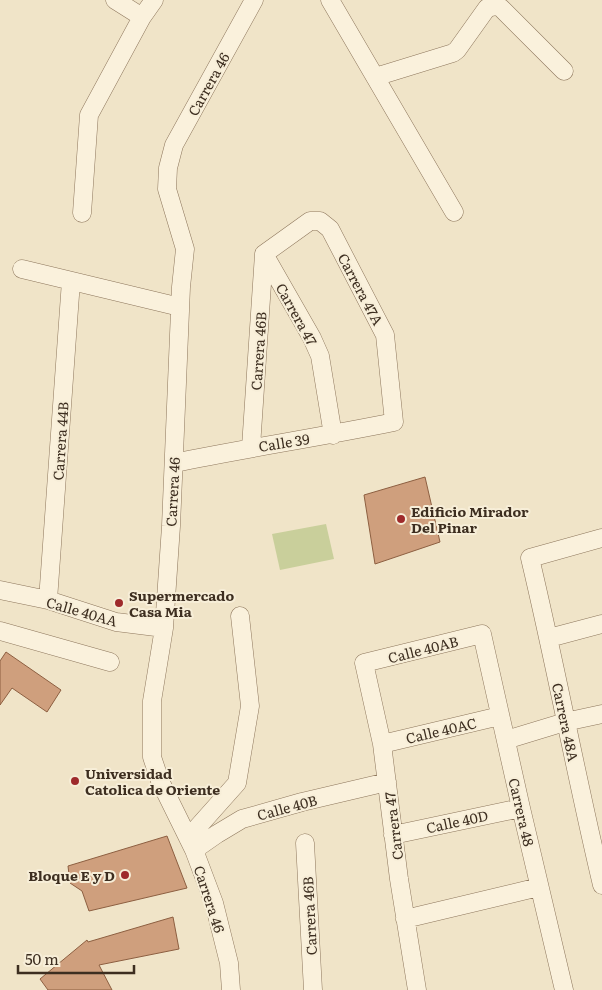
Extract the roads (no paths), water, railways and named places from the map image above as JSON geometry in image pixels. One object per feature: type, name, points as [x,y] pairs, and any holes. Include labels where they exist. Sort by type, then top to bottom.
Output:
[{"type":"street","points":[[116,0],[142,17]]},
{"type":"street","points":[[82,213],[89,115],[142,17],[154,0]]},
{"type":"street","points":[[330,0],[454,212]]},
{"type":"street","name":"Carrera 46","points":[[231,990],[229,963],[214,904],[191,844],[160,782],[152,757],[152,701],[164,628],[174,463],[180,306],[185,248],[167,189],[168,168],[174,145],[252,1]]},
{"type":"street","points":[[375,77],[453,53],[487,8],[496,6],[501,8],[564,71]]},
{"type":"street","name":"Carrera 47A","points":[[264,254],[310,222],[320,222],[330,229],[385,335],[394,422]]},
{"type":"street","name":"Carrera 47","points":[[264,254],[312,338],[320,356],[333,435]]},
{"type":"street","name":"Carrera 46B","points":[[251,448],[264,254]]},
{"type":"street","points":[[22,269],[180,306]]},
{"type":"street","name":"Carrera 44B","points":[[48,600],[71,281]]},
{"type":"street","name":"Calle 39","points":[[174,463],[333,435],[394,422]]},
{"type":"street","name":"Carrera 48A","points":[[602,538],[530,558],[549,638],[565,722],[597,838],[602,885]]},
{"type":"street","name":"Calle 40AA","points":[[0,590],[48,600],[116,622],[164,628]]},
{"type":"street","points":[[191,844],[237,783],[250,706],[240,616]]},
{"type":"street","points":[[549,638],[602,624]]},
{"type":"street","points":[[0,631],[110,662]]},
{"type":"street","name":"Calle 40AB","points":[[364,663],[482,634]]},
{"type":"street","name":"Carrera 48","points":[[482,634],[520,808],[564,990]]},
{"type":"street","name":"Carrera 47","points":[[364,663],[382,744],[405,919],[418,990]]},
{"type":"street","points":[[506,740],[565,722],[602,714]]},
{"type":"street","name":"Calle 40AC","points":[[382,744],[500,716]]},
{"type":"street","name":"Calle 40B","points":[[191,844],[217,834],[242,820],[302,802],[387,782]]},
{"type":"street","name":"Calle 40D","points":[[393,835],[520,808]]},
{"type":"street","name":"Carrera 46B","points":[[304,843],[313,990]]},
{"type":"street","points":[[405,919],[540,886]]},
{"type":"place","name":"Edificio Mirador Del Pinar","points":[[401,519]]},
{"type":"place","name":"Supermercado Casa Mia","points":[[119,603]]},
{"type":"place","name":"Universidad Catolica de Oriente","points":[[75,781]]},
{"type":"place","name":"Bloque E y D","points":[[125,875]]}]
